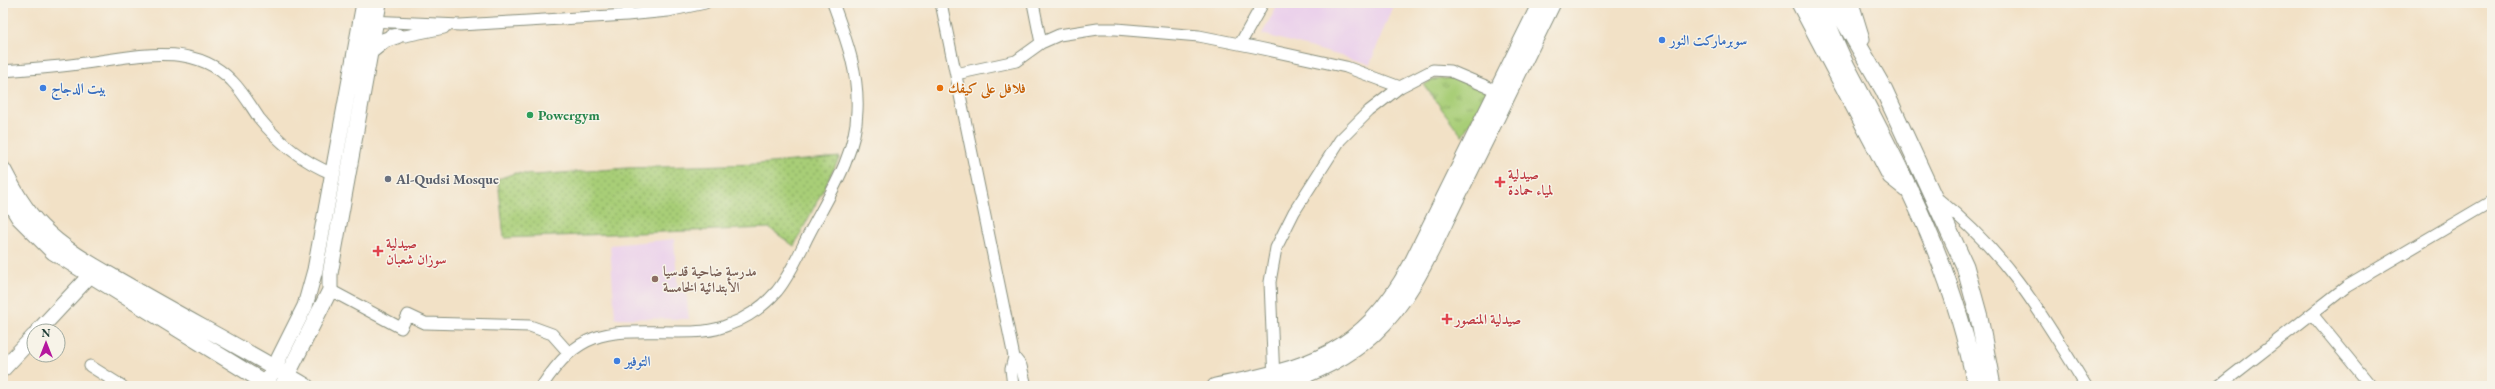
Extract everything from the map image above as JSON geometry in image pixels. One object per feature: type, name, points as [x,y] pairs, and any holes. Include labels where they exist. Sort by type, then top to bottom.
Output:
[{"type":"main road","points":[[285,381],[330,290],[330,274],[370,52],[364,3]]},
{"type":"main road","points":[[3,192],[35,236],[53,252],[94,272],[161,312],[267,385],[300,318],[311,288],[337,154],[368,26],[379,3]]},
{"type":"main road","points":[[1503,93],[1540,3]]},
{"type":"main road","points":[[1215,386],[1274,382],[1333,363],[1374,334],[1399,305],[1503,93],[1554,3]]},
{"type":"main road","points":[[1800,3],[1891,176],[1912,193]]},
{"type":"main road","points":[[1817,3],[1912,193],[1947,276],[1961,321],[1976,386]]},
{"type":"main road","points":[[1834,3],[1896,115],[1965,266],[1979,317],[1992,386]]},
{"type":"main road","points":[[1850,3],[1864,55]]},
{"type":"main road","points":[[370,52],[385,40],[397,36]]},
{"type":"main road","points":[[337,154],[351,157]]},
{"type":"main road","points":[[3,169],[15,192],[42,228],[94,272]]},
{"type":"main road","points":[[46,323],[94,272]]},
{"type":"main road","points":[[161,312],[275,368],[285,381],[306,386]]},
{"type":"main road","points":[[3,369],[26,345]]},
{"type":"street","points":[[627,3],[627,15]]},
{"type":"street","points":[[368,26],[460,25],[627,15],[668,11],[705,3]]},
{"type":"street","points":[[542,386],[568,352],[598,336],[615,332],[706,331],[727,326],[746,317],[763,305],[778,290],[789,273],[835,184],[853,137],[857,112],[857,87],[853,63],[833,3]]},
{"type":"street","points":[[941,3],[1014,357],[1011,369],[1013,386]]},
{"type":"street","points":[[1033,3],[1041,43]]},
{"type":"street","points":[[1240,44],[1263,3]]},
{"type":"street","points":[[368,26],[397,36],[460,25]]},
{"type":"street","points":[[956,74],[1016,61],[1049,38],[1079,31],[1116,29],[1199,36],[1240,44],[1346,67],[1400,87]]},
{"type":"street","points":[[3,71],[163,54],[199,60],[230,79],[243,93],[259,118],[300,158],[333,174]]},
{"type":"street","points":[[1274,382],[1270,282],[1272,260],[1280,237],[1347,131],[1369,111],[1400,87],[1425,74],[1443,70],[1503,93]]},
{"type":"street","points":[[1933,196],[1965,221],[2004,263],[2040,312],[2086,386]]},
{"type":"street","points":[[2219,386],[2346,287],[2492,201]]},
{"type":"street","points":[[330,290],[401,328],[408,315],[425,323],[530,326],[552,334],[568,352]]},
{"type":"street","points":[[2312,314],[2371,386]]},
{"type":"street","points":[[1014,357],[1021,366],[1026,386]]},
{"type":"street","points":[[90,366],[122,386]]},
{"type":"shaded area","points":[[1279,3],[1394,3],[1370,64],[1262,34]]},
{"type":"shaded area","points":[[674,239],[678,292],[686,291],[689,319],[615,318],[610,245]]},
{"type":"green space","points":[[1451,78],[1481,88],[1488,93],[1462,136],[1424,85],[1432,80]]},
{"type":"green space","points":[[840,157],[794,246],[769,228],[504,238],[498,179],[515,173],[535,175],[627,168],[758,164]]},
{"type":"place","name":"سوبرماركت النور","points":[[1662,40]]},
{"type":"place","name":"بيت الدجاج","points":[[43,88]]},
{"type":"place","name":"فلافل على كيفك","points":[[940,88]]},
{"type":"place","name":"Powergym","points":[[530,115]]},
{"type":"place","name":"Al-Qudsi Mosque","points":[[388,179]]},
{"type":"place","name":"صيدلية لمياء حمادة","points":[[1500,182]]},
{"type":"place","name":"صيدلية سوزان شعبان","points":[[378,251]]},
{"type":"place","name":"مدرسة ضاحية قدسيا الأبتدائية الخامسة","points":[[655,279]]},
{"type":"place","name":"صيدلية المنصور","points":[[1447,319]]},
{"type":"place","name":"التوفير","points":[[617,361]]}]
